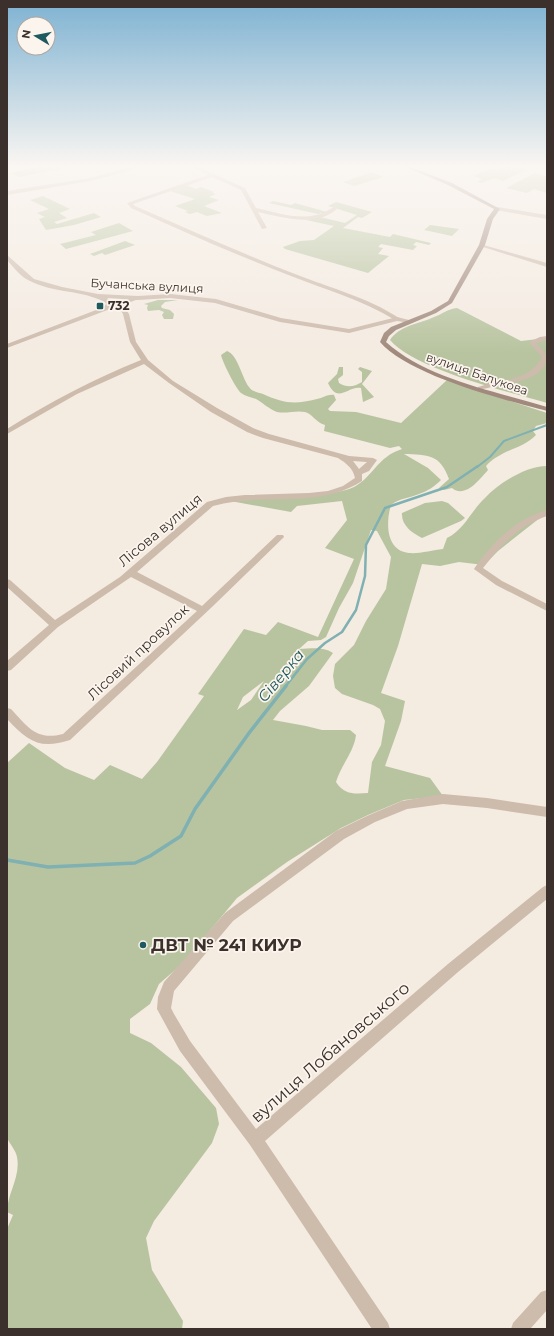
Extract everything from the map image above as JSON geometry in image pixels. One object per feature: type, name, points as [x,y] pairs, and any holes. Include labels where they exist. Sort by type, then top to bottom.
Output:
[{"type":"main road","name":"вулиця Балукова","points":[[487,228],[482,246],[450,302],[444,308],[434,313],[410,321],[391,330],[384,336],[382,342],[389,350],[436,373],[547,409]]},
{"type":"street","points":[[183,228],[248,256],[377,307],[397,319]]},
{"type":"street","points":[[482,246],[547,265]]},
{"type":"street","name":"Бучанська вулиця","points":[[7,257],[17,268],[32,280],[61,289],[98,296],[138,298],[170,296],[216,301],[280,320],[349,331],[397,319],[410,321]]},
{"type":"street","points":[[98,296],[108,301],[109,304],[106,308]]},
{"type":"street","points":[[7,346],[106,308],[138,298]]},
{"type":"street","points":[[119,304],[126,314],[133,342],[145,361],[171,382],[214,410],[250,430],[341,456],[373,460],[366,469],[358,473],[350,462],[341,456]]},
{"type":"street","points":[[480,388],[516,381],[532,374],[542,365],[545,357],[532,342],[542,338],[547,338]]},
{"type":"street","points":[[7,432],[41,409],[111,374],[145,361]]},
{"type":"street","name":"Лісова вулиця","points":[[7,667],[55,625],[131,573],[210,504],[224,499],[304,496],[332,491],[352,485],[359,479],[358,473]]},
{"type":"street","points":[[547,512],[537,515],[516,530],[490,552],[478,568],[499,583],[547,608]]},
{"type":"street","name":"Лісовий провулок","points":[[7,712],[32,738],[43,742],[55,741],[66,737],[280,537]]},
{"type":"street","points":[[131,573],[203,610]]},
{"type":"street","points":[[7,582],[55,625]]},
{"type":"street","points":[[255,1140],[185,1046],[164,1008],[168,987],[228,917],[340,835],[371,819],[406,804],[443,799],[487,803],[547,812]]},
{"type":"street","name":"вулиця Лобановського","points":[[382,1329],[255,1140],[453,968],[547,891]]},
{"type":"street","points":[[518,1329],[547,1298]]},
{"type":"green space","points":[[102,228],[128,228],[133,231],[66,249],[60,244],[96,235],[91,232]]},
{"type":"green space","points":[[331,228],[345,228],[390,237],[393,234],[431,243],[429,245],[416,242],[413,245],[417,246],[413,250],[381,244],[378,247],[383,248],[378,254],[389,256],[368,273],[285,249],[283,247],[300,241],[314,240]]},
{"type":"green space","points":[[426,228],[459,229],[452,236],[424,230]]},
{"type":"green space","points":[[125,241],[135,245],[105,255],[102,253],[94,256],[90,254]]},
{"type":"green space","points":[[158,300],[178,300],[165,302],[161,306],[162,308],[170,310],[174,314],[173,319],[164,319],[162,315],[164,312],[159,310],[148,311],[148,305],[144,304]]},
{"type":"green space","points":[[457,308],[521,341],[547,338],[547,403],[487,386],[441,370],[420,361],[403,351],[390,340],[404,328],[437,316],[450,309]]},
{"type":"green space","points":[[227,351],[231,353],[237,362],[246,383],[253,391],[289,402],[309,401],[334,395],[336,400],[328,409],[330,411],[356,412],[401,423],[447,380],[547,413],[547,423],[536,426],[533,431],[536,435],[524,444],[492,460],[486,466],[488,470],[477,483],[467,490],[457,491],[452,488],[444,490],[439,488],[449,479],[442,465],[437,460],[426,456],[404,454],[428,468],[441,480],[425,491],[401,499],[391,505],[388,519],[389,534],[395,547],[401,551],[413,553],[443,549],[447,538],[453,535],[463,525],[480,503],[491,492],[513,476],[530,469],[547,466],[547,515],[541,517],[498,551],[484,565],[459,562],[440,566],[422,564],[398,646],[381,693],[405,701],[401,721],[385,766],[430,778],[443,796],[404,800],[368,815],[341,828],[287,862],[237,898],[183,963],[159,984],[150,1004],[130,1019],[130,1033],[151,1043],[181,1067],[216,1108],[219,1124],[212,1143],[154,1221],[146,1238],[152,1270],[183,1321],[182,1329],[7,1329],[7,1229],[13,1215],[7,1212],[18,1164],[14,1150],[7,1138],[7,763],[29,743],[65,768],[94,780],[110,765],[142,779],[157,762],[204,696],[198,694],[244,629],[266,635],[278,622],[318,637],[354,559],[325,548],[347,520],[342,501],[297,506],[291,512],[225,500],[333,493],[347,490],[360,483],[387,457],[402,449],[399,446],[390,448],[324,431],[325,425],[305,412],[274,411],[256,399],[241,393],[230,375],[221,355]],"holes":[[[371,530],[377,531],[391,557],[386,589],[366,621],[354,645],[335,664],[333,676],[335,688],[342,694],[380,709],[385,721],[381,745],[372,762],[368,793],[350,793],[339,786],[336,782],[353,747],[356,735],[350,730],[322,730],[273,720],[280,711],[309,686],[333,653],[325,649],[299,649],[308,641],[321,640],[326,637],[339,608],[353,583]],[[264,681],[251,700],[237,710],[243,697]]]},
{"type":"green space","points":[[339,367],[343,367],[343,375],[338,379],[339,383],[348,386],[353,386],[362,382],[362,372],[358,369],[360,367],[372,371],[362,384],[374,397],[363,402],[361,388],[352,389],[343,393],[336,393],[328,383],[337,374]]},
{"type":"green space","points":[[442,501],[448,503],[465,518],[422,538],[405,525],[402,513],[425,503]]},
{"type":"waterway","name":"Сіверка","points":[[477,467],[490,457],[504,441],[547,425]]},
{"type":"waterway","name":"Сіверка","points":[[285,687],[307,659],[325,643],[342,632],[356,610],[365,576],[366,545],[385,508],[447,487],[478,466]]},
{"type":"waterway","name":"Сіверка","points":[[7,860],[48,867],[135,863],[150,856],[181,836],[195,809],[249,733],[286,686]]},
{"type":"place","name":"732","points":[[100,306]]},
{"type":"place","name":"ДВТ № 241 КИУР","points":[[143,945]]}]
